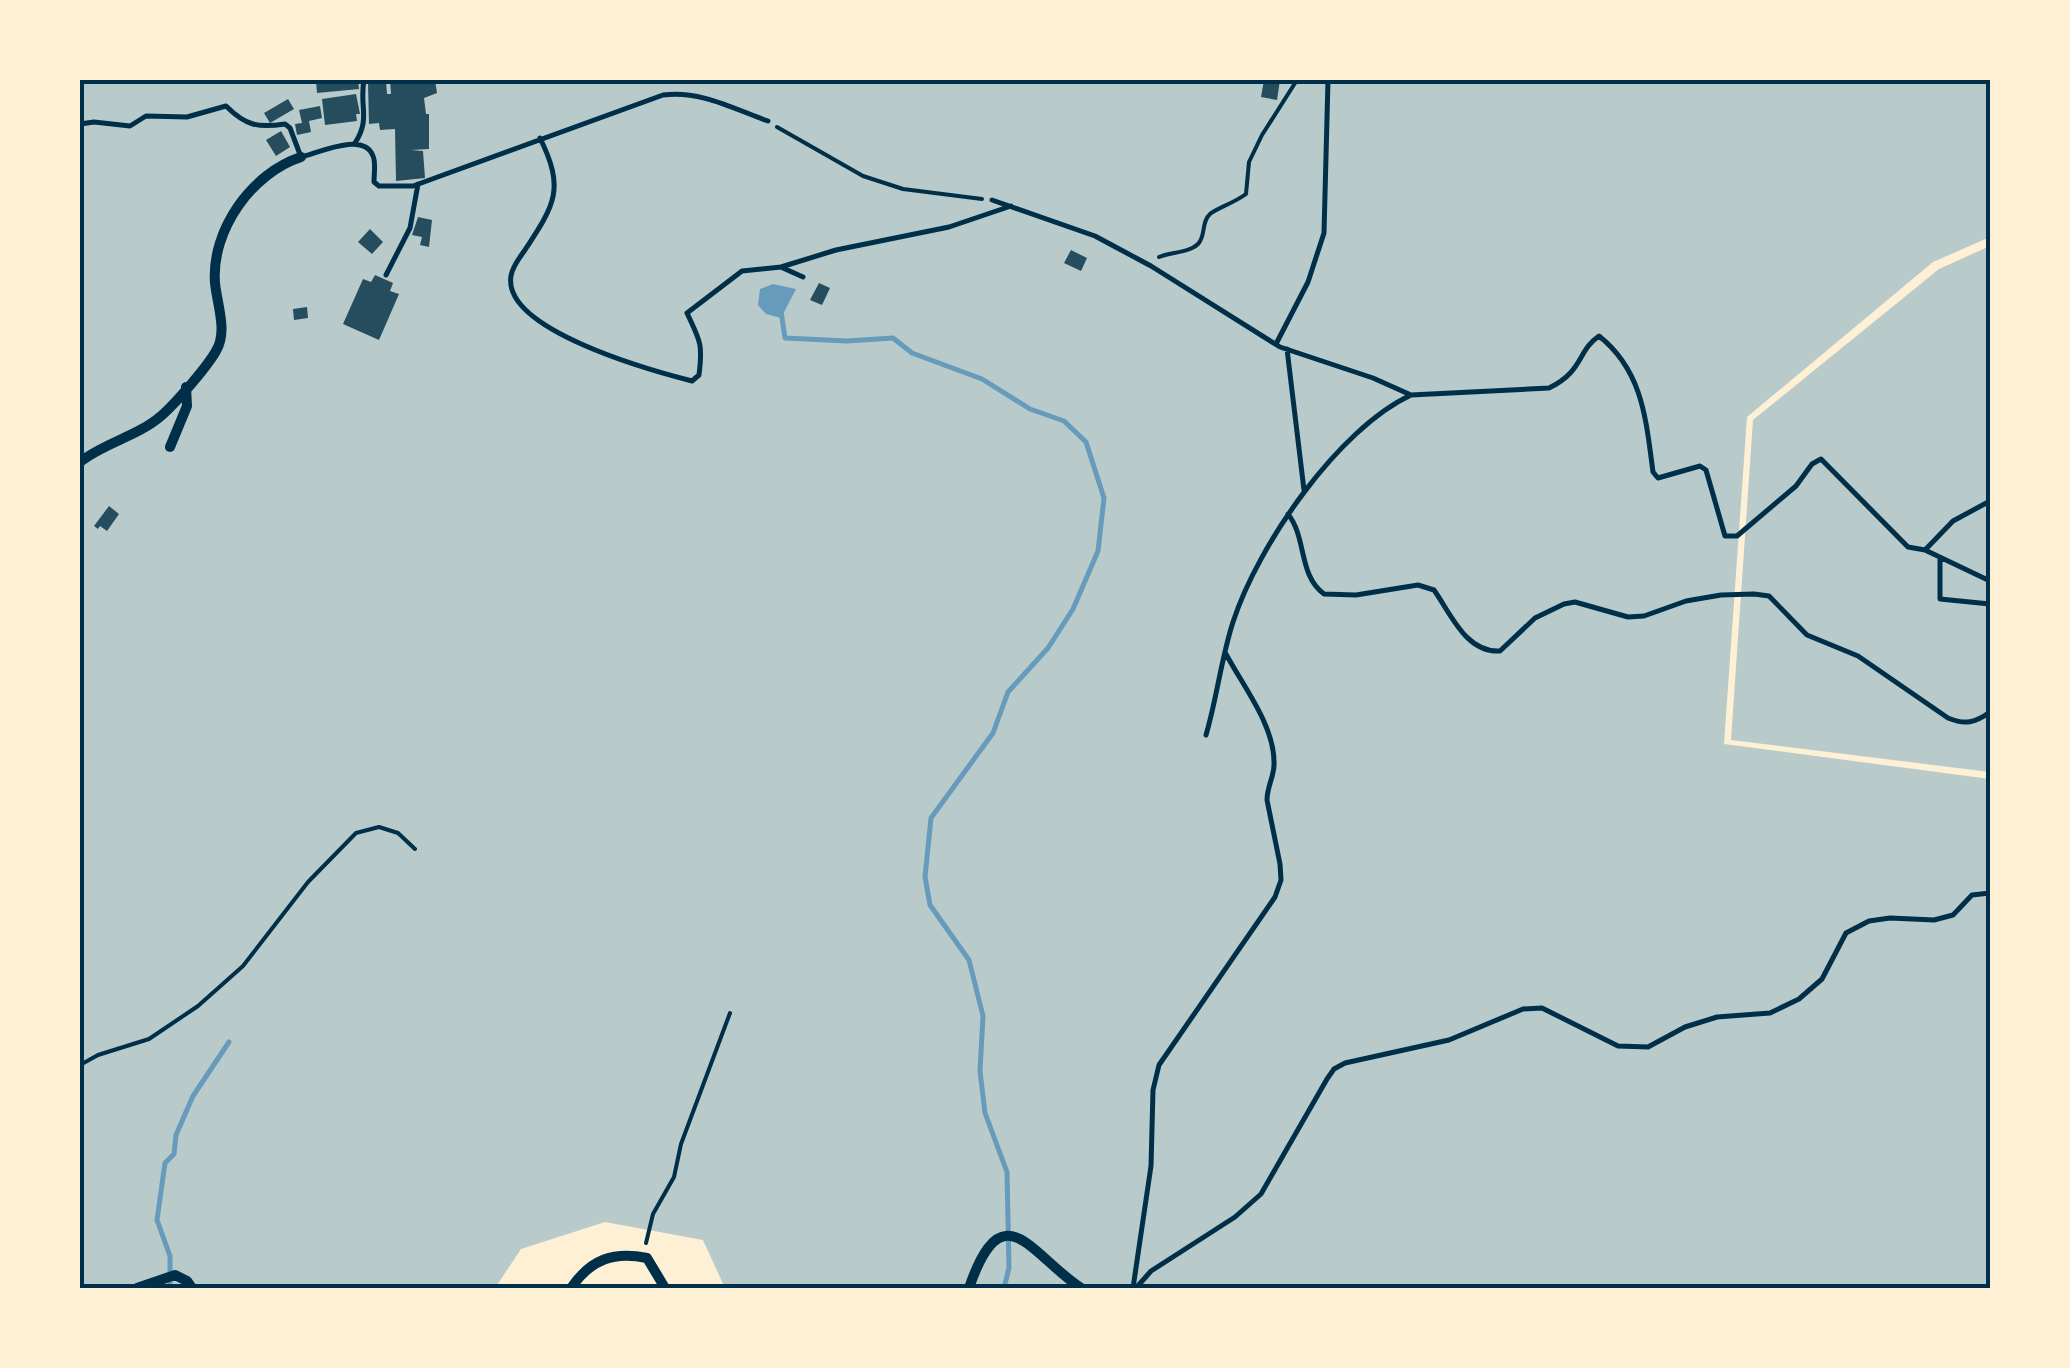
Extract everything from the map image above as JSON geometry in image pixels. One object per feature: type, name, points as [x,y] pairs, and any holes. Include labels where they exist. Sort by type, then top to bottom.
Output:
[{"type":"street","points":[[80,462],[160,418],[218,349],[222,328],[215,279],[217,252],[229,222],[247,195],[281,164],[301,158]]},
{"type":"street","points":[[170,447],[187,406],[186,387]]},
{"type":"street","points":[[969,1288],[981,1253],[1000,1238],[1018,1236],[1082,1288]]},
{"type":"street","points":[[571,1288],[601,1258],[628,1254],[648,1258],[664,1288]]},
{"type":"street","points":[[136,1288],[175,1275],[192,1288]]},
{"type":"lane","points":[[354,143],[365,127],[364,80]]},
{"type":"lane","points":[[1276,344],[1308,282],[1324,233],[1328,80]]},
{"type":"lane","points":[[80,124],[130,126],[156,114],[170,119],[226,106],[252,126],[286,124],[301,158],[354,143],[368,149],[373,156],[374,182],[379,186],[418,184],[663,95],[682,92],[768,121]]},
{"type":"lane","points":[[540,138],[554,165],[555,193],[545,220],[510,275],[511,290],[545,328],[644,369],[692,381],[699,375],[702,348],[699,331],[687,313],[742,271],[781,267],[836,250],[949,227],[1011,206]]},
{"type":"lane","points":[[386,275],[410,228],[418,184]]},
{"type":"lane","points":[[992,200],[1095,236],[1287,350],[1373,378],[1411,395]]},
{"type":"lane","points":[[781,267],[803,278]]},
{"type":"lane","points":[[1206,735],[1234,620],[1288,514],[1304,490],[1355,437],[1393,404],[1411,395],[1549,388],[1578,368],[1592,340],[1599,336],[1613,347],[1630,371],[1642,398],[1654,472],[1658,478],[1700,466],[1706,470],[1725,536],[1737,536],[1796,486],[1812,464],[1821,459],[1908,547],[1924,550],[1990,581]]},
{"type":"lane","points":[[1287,350],[1304,490]]},
{"type":"lane","points":[[1924,550],[1952,521],[1990,501]]},
{"type":"lane","points":[[1288,514],[1299,528],[1308,574],[1324,594],[1356,595],[1418,585],[1434,590],[1468,639],[1487,652],[1500,652],[1534,618],[1564,604],[1576,602],[1628,617],[1644,616],[1686,601],[1754,594],[1769,596],[1807,635],[1858,656],[1948,718],[1959,723],[1973,722],[1990,712]]},
{"type":"lane","points":[[1940,558],[1940,599],[1990,604]]},
{"type":"lane","points":[[1134,1288],[1151,1166],[1153,1090],[1159,1064],[1275,897],[1280,880],[1267,800],[1275,767],[1273,746],[1226,653]]},
{"type":"lane","points":[[1134,1288],[1151,1271],[1235,1217],[1261,1194],[1334,1068],[1449,1040],[1523,1010],[1542,1008],[1618,1046],[1648,1046],[1717,1017],[1770,1012],[1799,999],[1822,979],[1846,933],[1869,921],[1934,920],[1953,914],[1972,895],[1990,893]]},
{"type":"path","points":[[1151,266],[1162,254],[1195,247],[1202,239],[1210,213],[1231,206],[1246,194],[1249,162],[1297,80]]},
{"type":"path","points":[[768,121],[863,176],[903,189],[992,200]]},
{"type":"path","points":[[80,1065],[98,1054],[149,1039],[198,1006],[243,966],[308,882],[356,833],[379,827],[398,833],[414,848]]},
{"type":"path","points":[[643,1258],[653,1214],[674,1177],[681,1144],[730,1013]]},
{"type":"shaded area","points":[[80,80],[1990,80],[1990,237],[1933,262],[1747,417],[1724,744],[1990,779],[1990,1288],[725,1288],[703,1240],[605,1222],[521,1249],[495,1288],[80,1288]]},
{"type":"shaded area","points":[[1990,246],[1990,772],[1731,740],[1753,420],[1939,269]]},
{"type":"water","points":[[773,284],[796,289],[781,318],[766,314],[758,305],[760,289]]},
{"type":"building","points":[[316,80],[358,80],[359,89],[317,93]]},
{"type":"building","points":[[390,80],[435,80],[437,93],[424,98],[429,114],[429,149],[411,150],[423,151],[425,178],[396,181],[395,129],[380,130],[379,123],[369,124],[368,83],[386,81],[387,94],[391,94]]},
{"type":"building","points":[[1264,80],[1280,80],[1277,100],[1261,97]]},
{"type":"building","points":[[356,94],[360,114],[356,114],[357,121],[325,125],[322,99]]},
{"type":"building","points":[[288,99],[294,109],[270,123],[264,113]]},
{"type":"building","points":[[320,106],[322,118],[309,121],[311,132],[297,135],[295,124],[302,123],[299,110]]},
{"type":"building","points":[[281,131],[290,147],[276,156],[266,140]]},
{"type":"building","points":[[418,217],[432,220],[429,247],[420,245],[422,237],[412,235]]},
{"type":"building","points":[[370,229],[383,242],[372,254],[358,242]]},
{"type":"building","points":[[1071,250],[1087,258],[1081,271],[1064,263]]},
{"type":"building","points":[[375,275],[393,283],[390,291],[399,294],[379,340],[343,324],[363,279],[371,282]]},
{"type":"building","points":[[819,283],[830,288],[822,305],[810,300]]},
{"type":"building","points":[[307,307],[308,318],[294,320],[293,309]]},
{"type":"building","points":[[109,506],[119,514],[107,531],[100,526],[98,529],[94,526]]},
{"type":"waterway","points":[[781,311],[785,338],[893,338],[912,353],[982,379],[1030,409],[1064,421],[1086,442],[1104,498],[1098,551],[1073,609],[1048,648],[1008,692],[993,733],[931,818],[925,877],[930,905],[969,960],[983,1016],[980,1071],[985,1113],[1007,1172],[1009,1268],[1004,1288]]},
{"type":"waterway","points":[[170,1288],[170,1256],[157,1220],[165,1163],[174,1154],[176,1135],[193,1096],[229,1042]]}]
